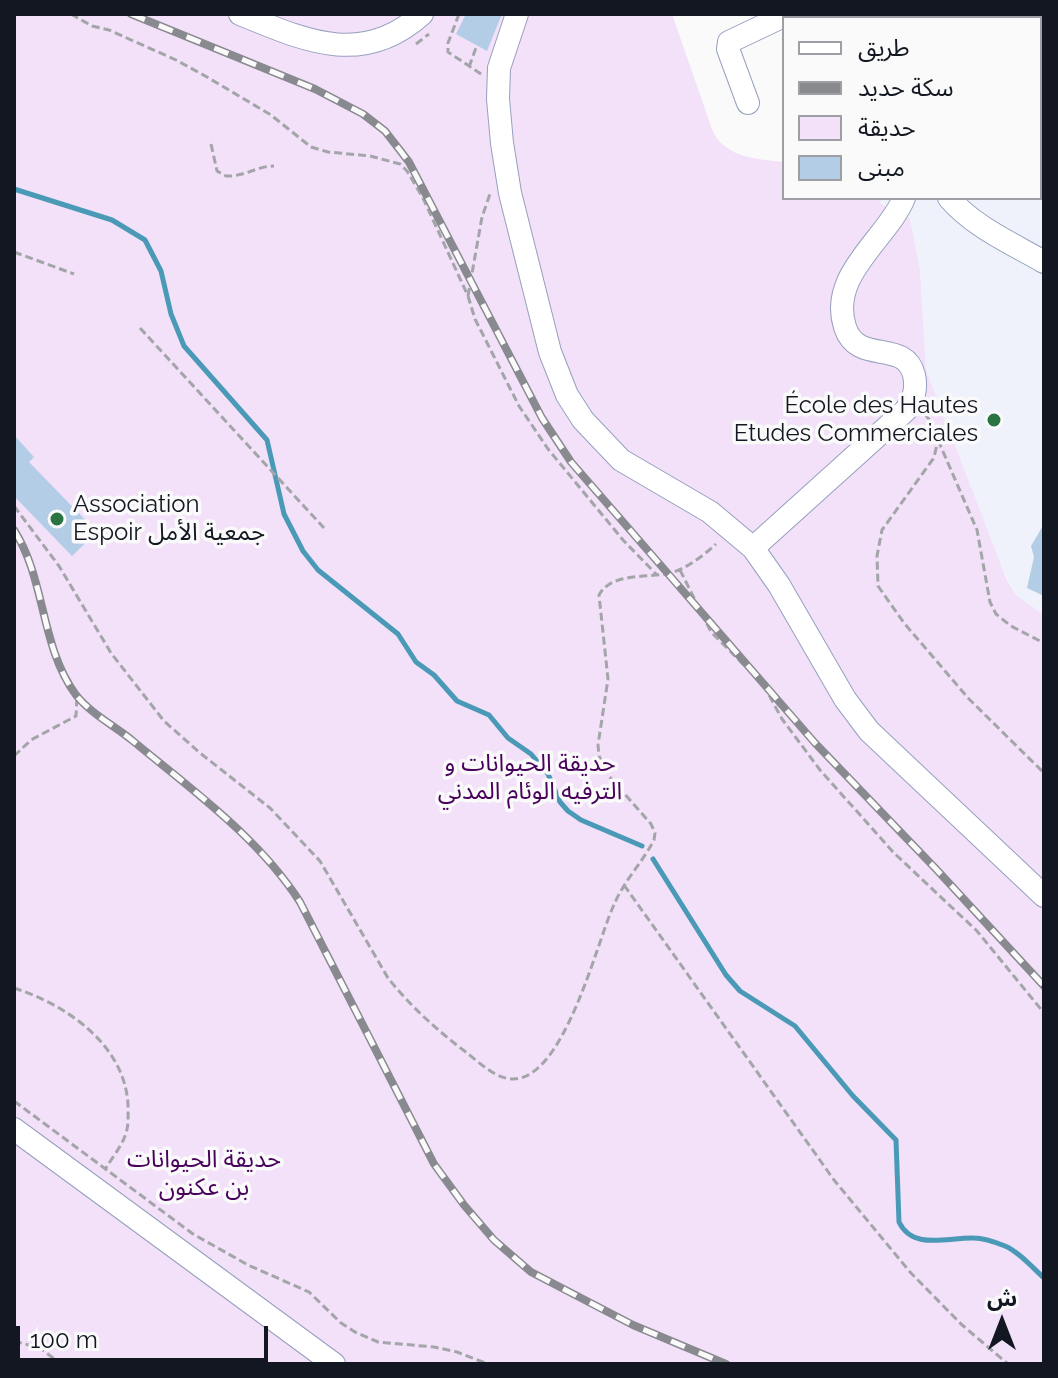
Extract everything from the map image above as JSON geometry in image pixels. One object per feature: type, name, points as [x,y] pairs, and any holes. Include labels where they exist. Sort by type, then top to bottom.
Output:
[{"type":"street","points":[[240,14],[304,40],[354,45],[380,39],[405,28],[422,14]]},
{"type":"street","points":[[517,14],[503,53],[498,84],[502,143],[510,193],[550,352],[567,395],[583,420],[621,460],[681,493],[733,529],[753,548],[779,585],[845,699],[869,731],[1044,896]]},
{"type":"street","points":[[748,103],[728,49],[729,42],[782,17]]},
{"type":"street","points":[[753,548],[906,410],[913,400],[915,379],[909,364],[896,354],[865,350],[858,345],[845,329],[842,304],[853,273],[903,200]]},
{"type":"street","points":[[951,200],[979,225],[1044,262]]},
{"type":"street","points":[[14,1129],[334,1364]]},
{"type":"path","points":[[71,14],[207,77],[271,115],[311,147],[400,164],[423,198],[468,296],[475,319],[508,388],[526,417],[587,497],[658,576]]},
{"type":"path","points":[[459,14],[448,43],[448,52],[498,84]]},
{"type":"path","points":[[469,67],[477,45]]},
{"type":"path","points":[[211,144],[217,171],[226,176],[245,174],[259,166],[274,166]]},
{"type":"path","points":[[468,296],[487,201],[493,189],[508,174]]},
{"type":"path","points":[[14,252],[74,274]]},
{"type":"path","points":[[140,328],[324,528]]},
{"type":"path","points":[[913,400],[933,424],[977,530],[990,602],[996,614],[1011,626],[1044,643]]},
{"type":"path","points":[[938,440],[933,459],[882,530],[877,556],[878,586],[904,623],[969,699],[1044,773]]},
{"type":"path","points":[[14,506],[44,544],[111,653],[164,721],[270,808],[320,861],[376,959],[399,992],[445,1037],[502,1077],[511,1079],[530,1075],[552,1051],[571,1021],[611,910],[650,848],[655,833],[651,824],[609,776],[599,756],[608,679],[599,595],[612,581],[658,576],[680,570],[733,529]]},
{"type":"path","points":[[680,570],[711,632],[763,684],[782,719],[820,770],[894,853],[977,931],[1044,1013]]},
{"type":"path","points":[[14,756],[31,740],[76,716],[77,695]]},
{"type":"path","points":[[624,885],[834,1180],[910,1272],[961,1324],[1008,1364]]},
{"type":"path","points":[[14,988],[35,994],[68,1013],[101,1040],[119,1067],[127,1090],[129,1118],[126,1135],[106,1168]]},
{"type":"path","points":[[14,1101],[193,1234],[248,1265],[309,1292],[355,1332],[378,1342],[457,1352],[488,1364]]},
{"type":"path","points":[[14,1341],[40,1348],[61,1364]]},
{"type":"shaded area","name":"École des Hautes Etudes Commerciales","points":[[1044,16],[1044,615],[1016,595],[1001,566],[926,370],[920,270],[910,220],[880,202],[1042,200]]},
{"type":"green space","name":"حديقة الحيوانات و الترفيه الوئام المدني","points":[[14,14],[672,14],[713,132],[734,152],[782,162],[782,200],[881,200],[880,203],[910,219],[920,270],[926,370],[1006,578],[1016,595],[1044,615],[1044,1364],[14,1364]]},
{"type":"building","points":[[466,14],[502,14],[487,51],[456,34]]},
{"type":"building","points":[[14,435],[34,457],[29,462],[97,532],[72,556],[14,496]]},
{"type":"building","points":[[1044,524],[1044,596],[1027,588],[1034,557],[1031,546]]},
{"type":"waterway","points":[[14,189],[112,220],[145,240],[161,271],[171,314],[184,346],[267,440],[284,514],[303,551],[318,570],[398,634],[416,662],[434,675],[457,701],[489,715],[508,738],[531,754],[548,774],[560,802],[568,811],[581,820],[642,846]]},
{"type":"waterway","points":[[653,859],[726,975],[740,991],[795,1026],[853,1096],[896,1140],[899,1222],[905,1231],[922,1240],[974,1238],[1005,1246],[1044,1278]]},
{"type":"railway","points":[[131,14],[315,89],[363,114],[385,131],[409,162],[542,418],[571,462],[815,743],[1044,986]]},
{"type":"railway","points":[[14,530],[32,570],[56,656],[76,695],[223,816],[283,878],[300,902],[434,1164],[464,1205],[494,1240],[531,1272],[633,1325],[726,1364]]},
{"type":"place","name":"École des Hautes Etudes Commerciales","points":[[994,420]]},
{"type":"place","name":"Association Espoir جمعية الأمل","points":[[57,519]]},
{"type":"park label","name":"حديقة الحيوانات بن عكنون","points":[[204,1174]]}]
